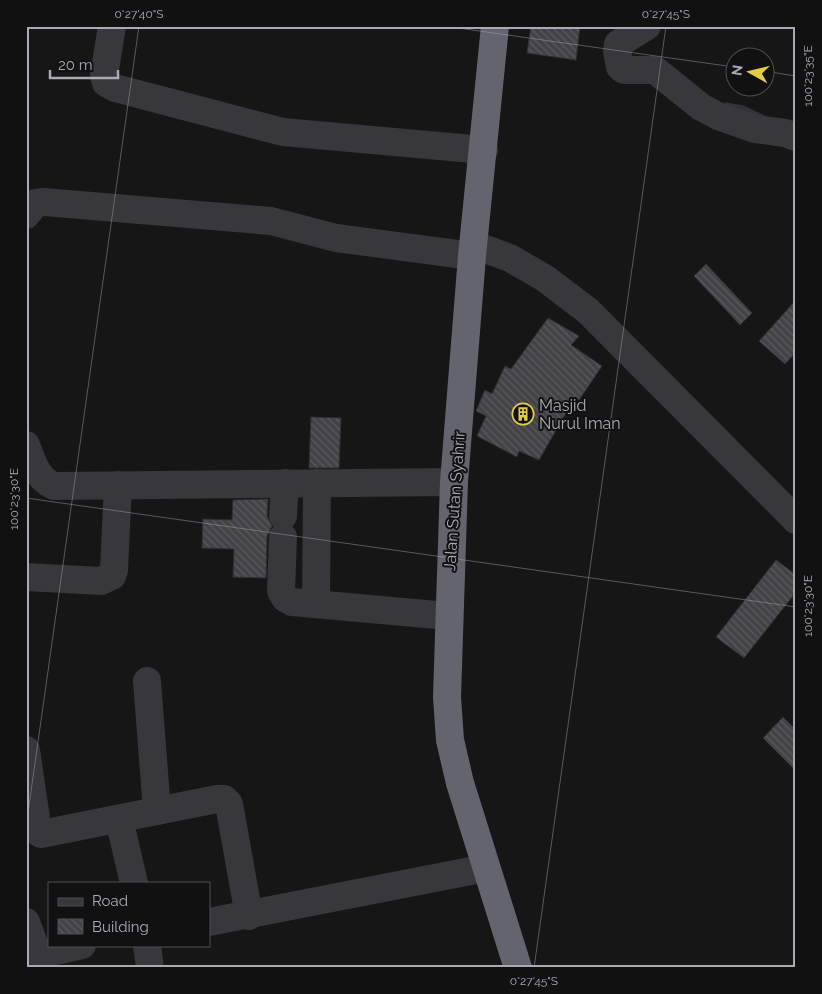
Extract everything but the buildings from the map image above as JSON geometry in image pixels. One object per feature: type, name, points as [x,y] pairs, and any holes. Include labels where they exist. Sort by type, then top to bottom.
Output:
[{"type":"highway","name":"Jalan Sutan Syahrir","points":[[495,26],[473,250],[454,482],[448,616],[447,696],[450,740],[460,783],[518,968]]},
{"type":"street","points":[[112,26],[104,76],[106,83],[115,88],[283,132],[484,150]]},
{"type":"street","points":[[647,26],[618,44],[617,51],[620,67],[624,70],[655,70],[701,106],[718,116],[754,129],[785,132],[796,136]]},
{"type":"street","points":[[26,215],[36,203],[44,202],[271,221],[336,238],[473,250],[510,258],[546,279],[588,311],[796,520]]},
{"type":"street","points":[[26,445],[38,476],[44,482],[54,486],[454,482]]},
{"type":"street","points":[[284,483],[281,591],[285,598],[292,602],[448,616]]},
{"type":"street","points":[[316,604],[317,483]]},
{"type":"street","points":[[26,577],[101,582],[112,576],[114,570],[118,485]]},
{"type":"street","points":[[147,681],[158,812]]},
{"type":"street","points":[[26,750],[38,832],[47,834],[217,799],[224,800],[230,804],[249,916]]},
{"type":"street","points":[[119,819],[134,882]]},
{"type":"street","points":[[210,922],[249,916],[486,868]]},
{"type":"street","points":[[26,922],[40,961],[79,946]]},
{"type":"street","points":[[147,946],[150,968]]},
{"type":"waterway","points":[[727,106],[743,109],[766,120]]},
{"type":"place","name":"Masjid Nurul Iman","points":[[523,414]]}]
